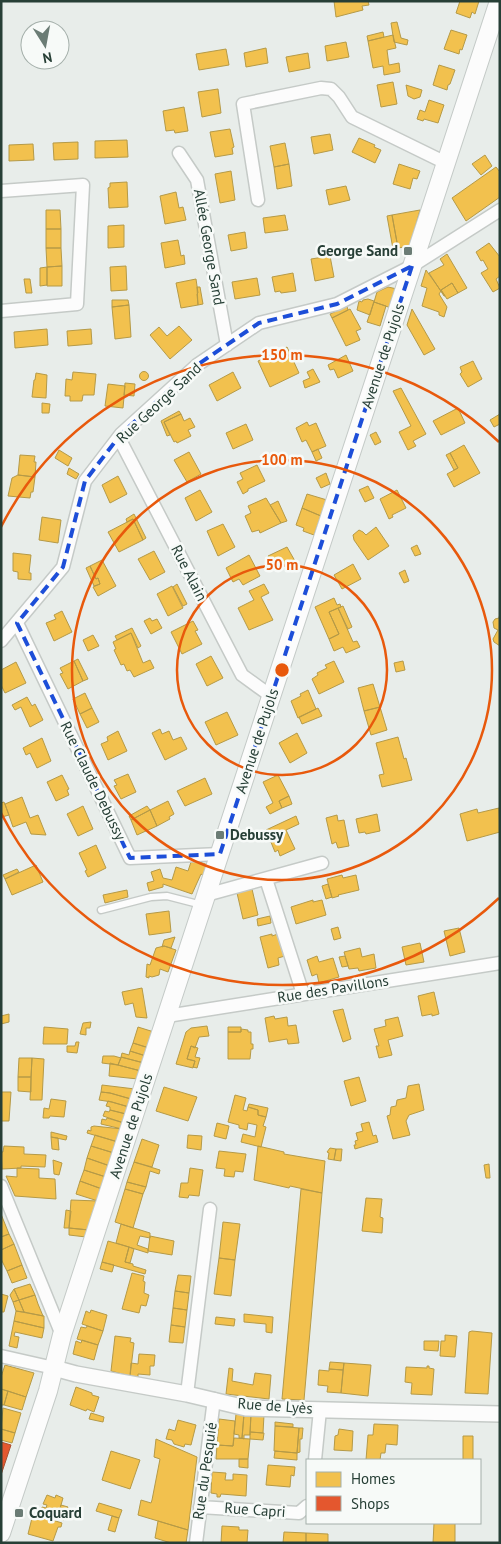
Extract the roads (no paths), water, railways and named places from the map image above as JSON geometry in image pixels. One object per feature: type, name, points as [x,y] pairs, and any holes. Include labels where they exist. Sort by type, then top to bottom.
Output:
[{"type":"main road","name":"Avenue de Pujols","points":[[1,1533],[48,1391],[62,1335],[499,1]]},
{"type":"street","points":[[258,200],[243,104],[321,88],[331,90],[339,96],[352,116],[446,163]]},
{"type":"street","name":"Allée George Sand","points":[[180,154],[197,180],[227,345]]},
{"type":"street","points":[[1,191],[83,185],[77,304],[1,312]]},
{"type":"street","name":"Rue George Sand","points":[[1,641],[63,567],[85,481],[121,434],[197,365],[259,323],[337,304],[412,266],[500,210]]},
{"type":"street","name":"Rue Alain","points":[[119,438],[242,675],[272,696]]},
{"type":"street","name":"Rue Claude Debussy","points":[[17,623],[130,858],[220,854]]},
{"type":"street","points":[[205,900],[266,879],[322,863]]},
{"type":"street","points":[[266,879],[303,994]]},
{"type":"street","name":"Rue des Pavillons","points":[[167,1016],[500,963]]},
{"type":"street","points":[[1,1186],[62,1335]]},
{"type":"street","points":[[187,1394],[210,1209]]},
{"type":"street","points":[[1,1356],[54,1368]]},
{"type":"street","name":"Rue de Lyès","points":[[54,1368],[76,1374],[187,1394],[246,1408],[500,1414]]},
{"type":"street","name":"Rue du Pesquié","points":[[196,1543],[214,1400]]},
{"type":"street","points":[[315,1459],[320,1410]]},
{"type":"street","name":"Rue Capri","points":[[200,1506],[299,1513],[306,1507]]},
{"type":"lane","points":[[101,910],[151,897],[167,896],[205,900]]},
{"type":"place","name":"George Sand","points":[[408,251]]},
{"type":"place","name":"Debussy","points":[[220,835]]},
{"type":"place","name":"Coquard","points":[[19,1513]]}]
